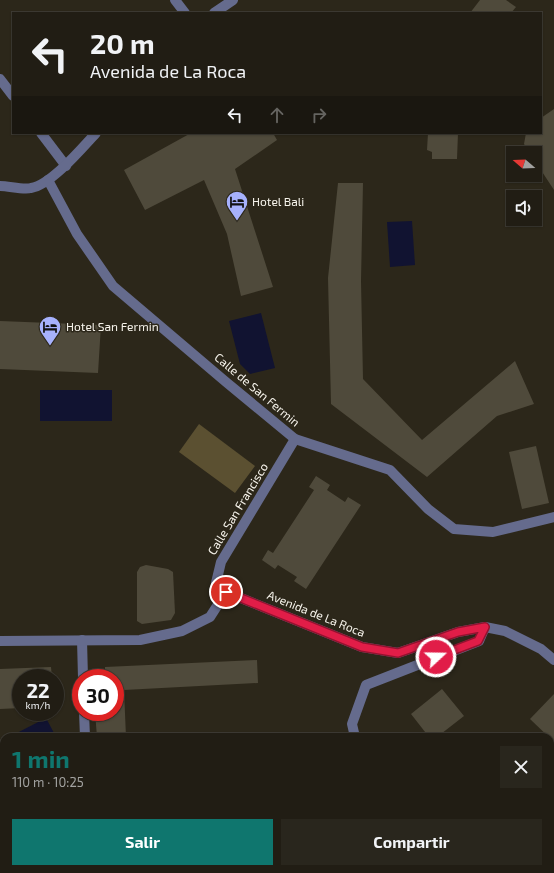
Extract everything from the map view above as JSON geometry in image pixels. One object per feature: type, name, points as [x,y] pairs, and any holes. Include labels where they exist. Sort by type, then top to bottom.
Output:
[{"type":"street","points":[[175,0],[184,12]]},
{"type":"street","points":[[215,12],[233,0]]},
{"type":"street","points":[[0,79],[12,95]]},
{"type":"street","points":[[42,134],[66,166]]},
{"type":"street","points":[[0,186],[31,188],[48,180],[66,166],[95,134]]},
{"type":"street","name":"Calle de San Fermin","points":[[48,180],[77,234],[113,286],[295,439],[390,470],[428,509],[454,529],[493,532],[554,517]]},
{"type":"street","name":"Calle San Francisco","points":[[226,592],[216,583],[221,562],[295,439]]},
{"type":"street","points":[[0,641],[140,640],[182,631],[210,617],[226,592]]},
{"type":"street","name":"Avenida de La Roca","points":[[226,592],[362,647],[398,653],[458,632],[485,627],[505,631],[541,649],[554,660]]},
{"type":"street","points":[[354,733],[352,724],[366,685],[478,641],[485,627]]},
{"type":"street","points":[[82,640],[83,669]]},
{"type":"street","points":[[84,721],[85,733]]},
{"type":"shaded area","points":[[412,221],[415,265],[390,267],[387,222]]},
{"type":"shaded area","points":[[261,313],[275,368],[250,374],[240,364],[229,321]]},
{"type":"shaded area","points":[[40,390],[112,390],[112,421],[40,421]]},
{"type":"shaded area","points":[[199,424],[255,466],[235,493],[179,452]]},
{"type":"shaded area","points":[[40,721],[48,721],[54,733],[17,733]]},
{"type":"building","points":[[480,0],[506,0],[516,7],[512,12],[471,12]]},
{"type":"building","points":[[554,109],[554,190],[542,172],[542,146],[525,146],[524,144],[526,134],[542,134],[542,117]]},
{"type":"building","name":"Hotel Bali","points":[[189,134],[274,134],[277,140],[235,169],[273,287],[241,296],[227,234],[204,180],[145,210],[124,170]]},
{"type":"building","points":[[428,134],[458,134],[457,159],[432,159],[432,152],[427,150]]},
{"type":"building","points":[[338,183],[363,183],[361,281],[363,379],[422,440],[515,361],[534,404],[497,416],[427,477],[331,404],[328,278]]},
{"type":"building","name":"Hotel San Fermin","points":[[0,321],[101,325],[98,373],[0,369]]},
{"type":"building","points":[[536,446],[549,503],[522,509],[509,452]]},
{"type":"building","points":[[316,476],[330,485],[327,490],[345,502],[348,497],[361,505],[306,589],[294,581],[297,577],[278,565],[275,569],[262,560],[268,550],[273,553],[314,490],[309,487]]},
{"type":"building","points":[[146,565],[168,569],[173,572],[175,613],[171,620],[142,624],[137,621],[137,572],[140,567]]},
{"type":"building","points":[[257,660],[258,683],[124,690],[124,669],[105,669],[105,667]]},
{"type":"building","points":[[51,667],[51,669],[12,669],[12,708],[0,709],[0,669]]},
{"type":"building","points":[[442,689],[464,716],[442,733],[426,733],[411,714]]},
{"type":"building","points":[[124,690],[126,733],[97,733],[96,721],[124,721]]},
{"type":"building","points":[[554,694],[554,733],[545,733],[530,719]]},
{"type":"place","name":"Hotel Bali","points":[[237,222]]},
{"type":"place","name":"Hotel San Fermin","points":[[50,346]]},
{"type":"route","points":[[226,592],[362,647],[398,653],[458,632],[485,627],[478,641],[436,657]]}]
